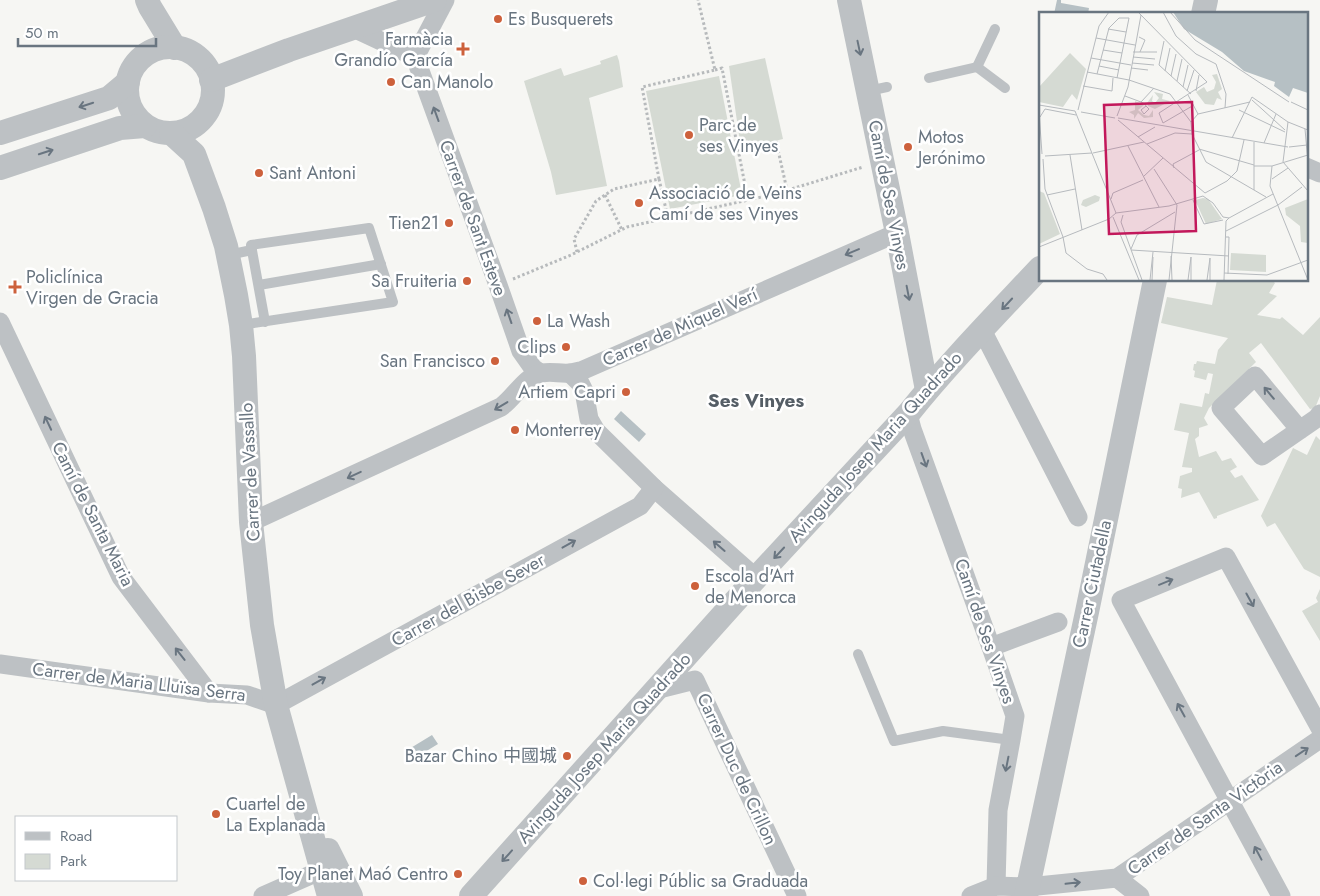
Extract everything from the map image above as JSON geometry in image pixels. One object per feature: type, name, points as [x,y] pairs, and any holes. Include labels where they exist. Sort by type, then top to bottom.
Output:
[{"type":"street","points":[[211,80],[435,0]]},
{"type":"street","points":[[353,28],[415,57],[445,0]]},
{"type":"street","name":"Camí de Ses Vinyes","points":[[849,0],[877,89],[882,159],[927,390]]},
{"type":"street","points":[[148,3],[175,48]]},
{"type":"street","points":[[148,3],[152,51]]},
{"type":"street","points":[[163,48],[175,48],[185,50],[202,61],[211,80],[212,91],[210,103],[205,114],[197,123],[185,130],[171,134],[158,132],[145,126],[134,114],[128,99],[128,82],[132,70],[140,59],[152,51],[163,48]]},
{"type":"street","name":"Carrer de Sant Esteve","points":[[415,57],[521,351],[533,368],[540,373]]},
{"type":"street","points":[[0,133],[109,98],[128,82]]},
{"type":"street","points":[[194,154],[197,123]]},
{"type":"street","points":[[0,168],[120,128],[145,126]]},
{"type":"street","points":[[171,134],[194,154]]},
{"type":"street","name":"Carrer de Vassallo","points":[[194,154],[214,208],[228,255],[241,325],[252,522],[262,625],[276,705],[329,896]]},
{"type":"street","points":[[1308,168],[1320,173]]},
{"type":"street","name":"Carrer de Miquel Verí","points":[[540,373],[570,373],[581,370],[897,233]]},
{"type":"street","name":"Avinguda Josep Maria Quadrado","points":[[472,896],[756,578],[1039,269]]},
{"type":"street","name":"Carrer Ciutadella","points":[[1027,891],[1155,281]]},
{"type":"street","name":"Camí de Santa Maria","points":[[0,322],[121,578],[209,692]]},
{"type":"street","points":[[982,330],[1078,517]]},
{"type":"street","points":[[252,522],[501,407],[530,378],[540,373]]},
{"type":"street","points":[[570,373],[580,383],[584,391],[589,419],[596,431],[654,488],[756,578]]},
{"type":"street","name":"Camí de Ses Vinyes","points":[[908,414],[1015,716],[998,810],[996,886]]},
{"type":"street","points":[[1300,430],[1320,414]]},
{"type":"street","name":"Carrer del Bisbe Sever","points":[[276,705],[640,506],[654,488]]},
{"type":"street","points":[[1281,896],[1121,600],[1226,557],[1320,728]]},
{"type":"street","points":[[991,647],[1058,622]]},
{"type":"street","name":"Carrer de Maria Lluïsa Serra","points":[[0,664],[209,692],[247,695],[276,705]]},
{"type":"street","name":"Carrer Duc de Crillon","points":[[655,690],[695,680],[797,896]]},
{"type":"street","name":"Carrer de Santa Victòria","points":[[996,886],[1027,891],[1117,878],[1320,739]]},
{"type":"street","name":"Carrer de Vassallo","points":[[301,792],[350,896]]},
{"type":"street","points":[[263,896],[322,870]]},
{"type":"street","points":[[1117,878],[1140,896]]},
{"type":"street","points":[[970,896],[996,886]]},
{"type":"lane","points":[[977,67],[995,28]]},
{"type":"lane","points":[[929,78],[977,67],[1005,88]]},
{"type":"lane","points":[[241,325],[265,322],[394,302],[368,228],[251,245],[265,322]]},
{"type":"lane","points":[[228,255],[252,250]]},
{"type":"lane","points":[[258,285],[381,264]]},
{"type":"lane","points":[[858,654],[894,741],[944,731],[1011,740]]},
{"type":"path","points":[[698,0],[715,70]]},
{"type":"path","points":[[668,218],[642,87],[722,68],[748,200]]},
{"type":"path","points":[[776,141],[787,190]]},
{"type":"path","points":[[518,277],[577,252],[626,227],[787,190],[857,169],[882,159]]},
{"type":"path","points":[[577,252],[574,239],[596,201],[614,189],[659,178]]},
{"type":"path","points":[[605,195],[622,230]]},
{"type":"green space","points":[[617,55],[623,87],[589,98],[607,186],[556,195],[524,81],[561,68],[564,76],[601,64],[600,61]]},
{"type":"green space","points":[[765,58],[783,139],[741,149],[729,66]]},
{"type":"green space","points":[[719,76],[742,195],[670,209],[646,91]]},
{"type":"green space","points":[[1217,281],[1273,281],[1275,283],[1269,293],[1277,296],[1257,315],[1280,319],[1282,317],[1303,335],[1320,317],[1320,396],[1315,408],[1310,409],[1261,343],[1249,353],[1256,362],[1209,408],[1204,418],[1208,425],[1199,428],[1199,436],[1195,439],[1199,457],[1216,451],[1222,461],[1231,458],[1237,467],[1230,471],[1235,478],[1242,475],[1259,500],[1217,516],[1214,519],[1199,492],[1181,498],[1182,489],[1178,488],[1180,476],[1192,472],[1192,468],[1182,467],[1189,433],[1174,430],[1180,403],[1202,407],[1205,393],[1209,394],[1213,374],[1208,373],[1206,380],[1194,377],[1194,364],[1197,361],[1215,364],[1218,350],[1228,338],[1161,323],[1167,297],[1212,305]]},
{"type":"green space","points":[[1316,436],[1320,440],[1320,577],[1304,569],[1275,523],[1267,527],[1261,516],[1293,448],[1307,455]]},
{"type":"green space","points":[[1320,589],[1320,641],[1302,611],[1318,602],[1316,598]]},
{"type":"shaded area","points":[[1057,0],[1061,0],[1061,3],[1089,8],[1088,12],[1054,12]]},
{"type":"shaded area","points":[[621,411],[646,434],[639,442],[614,419]]},
{"type":"shaded area","points":[[432,735],[438,744],[415,758],[410,755],[411,751],[409,749]]},
{"type":"place","name":"Es Busquerets","points":[[498,19]]},
{"type":"place","name":"Farmàcia Grandío García","points":[[463,49]]},
{"type":"place","name":"Can Manolo","points":[[391,82]]},
{"type":"place","name":"Parc de ses Vinyes","points":[[689,135]]},
{"type":"place","name":"Motos Jerónimo","points":[[908,147]]},
{"type":"place","name":"Sant Antoni","points":[[259,173]]},
{"type":"place","name":"Associació de Veïns Camí de ses Vinyes","points":[[639,203]]},
{"type":"place","name":"Tien21","points":[[449,223]]},
{"type":"place","name":"Sa Fruiteria","points":[[467,281]]},
{"type":"place","name":"Policlínica Virgen de Gracia","points":[[15,287]]},
{"type":"place","name":"La Wash","points":[[537,321]]},
{"type":"place","name":"Clips","points":[[566,347]]},
{"type":"place","name":"San Francisco","points":[[495,361]]},
{"type":"place","name":"Artiem Capri","points":[[626,392]]},
{"type":"place","name":"Monterrey","points":[[515,430]]},
{"type":"place","name":"Escola d'Art de Menorca","points":[[695,586]]},
{"type":"place","name":"Bazar Chino 中國城","points":[[567,756]]},
{"type":"place","name":"Cuartel de La Explanada","points":[[216,814]]},
{"type":"place","name":"Toy Planet Maó Centro","points":[[458,874]]},
{"type":"place","name":"Col·legi Públic sa Graduada","points":[[583,881]]},
{"type":"district","name":"Ses Vinyes","points":[[756,400]]}]
